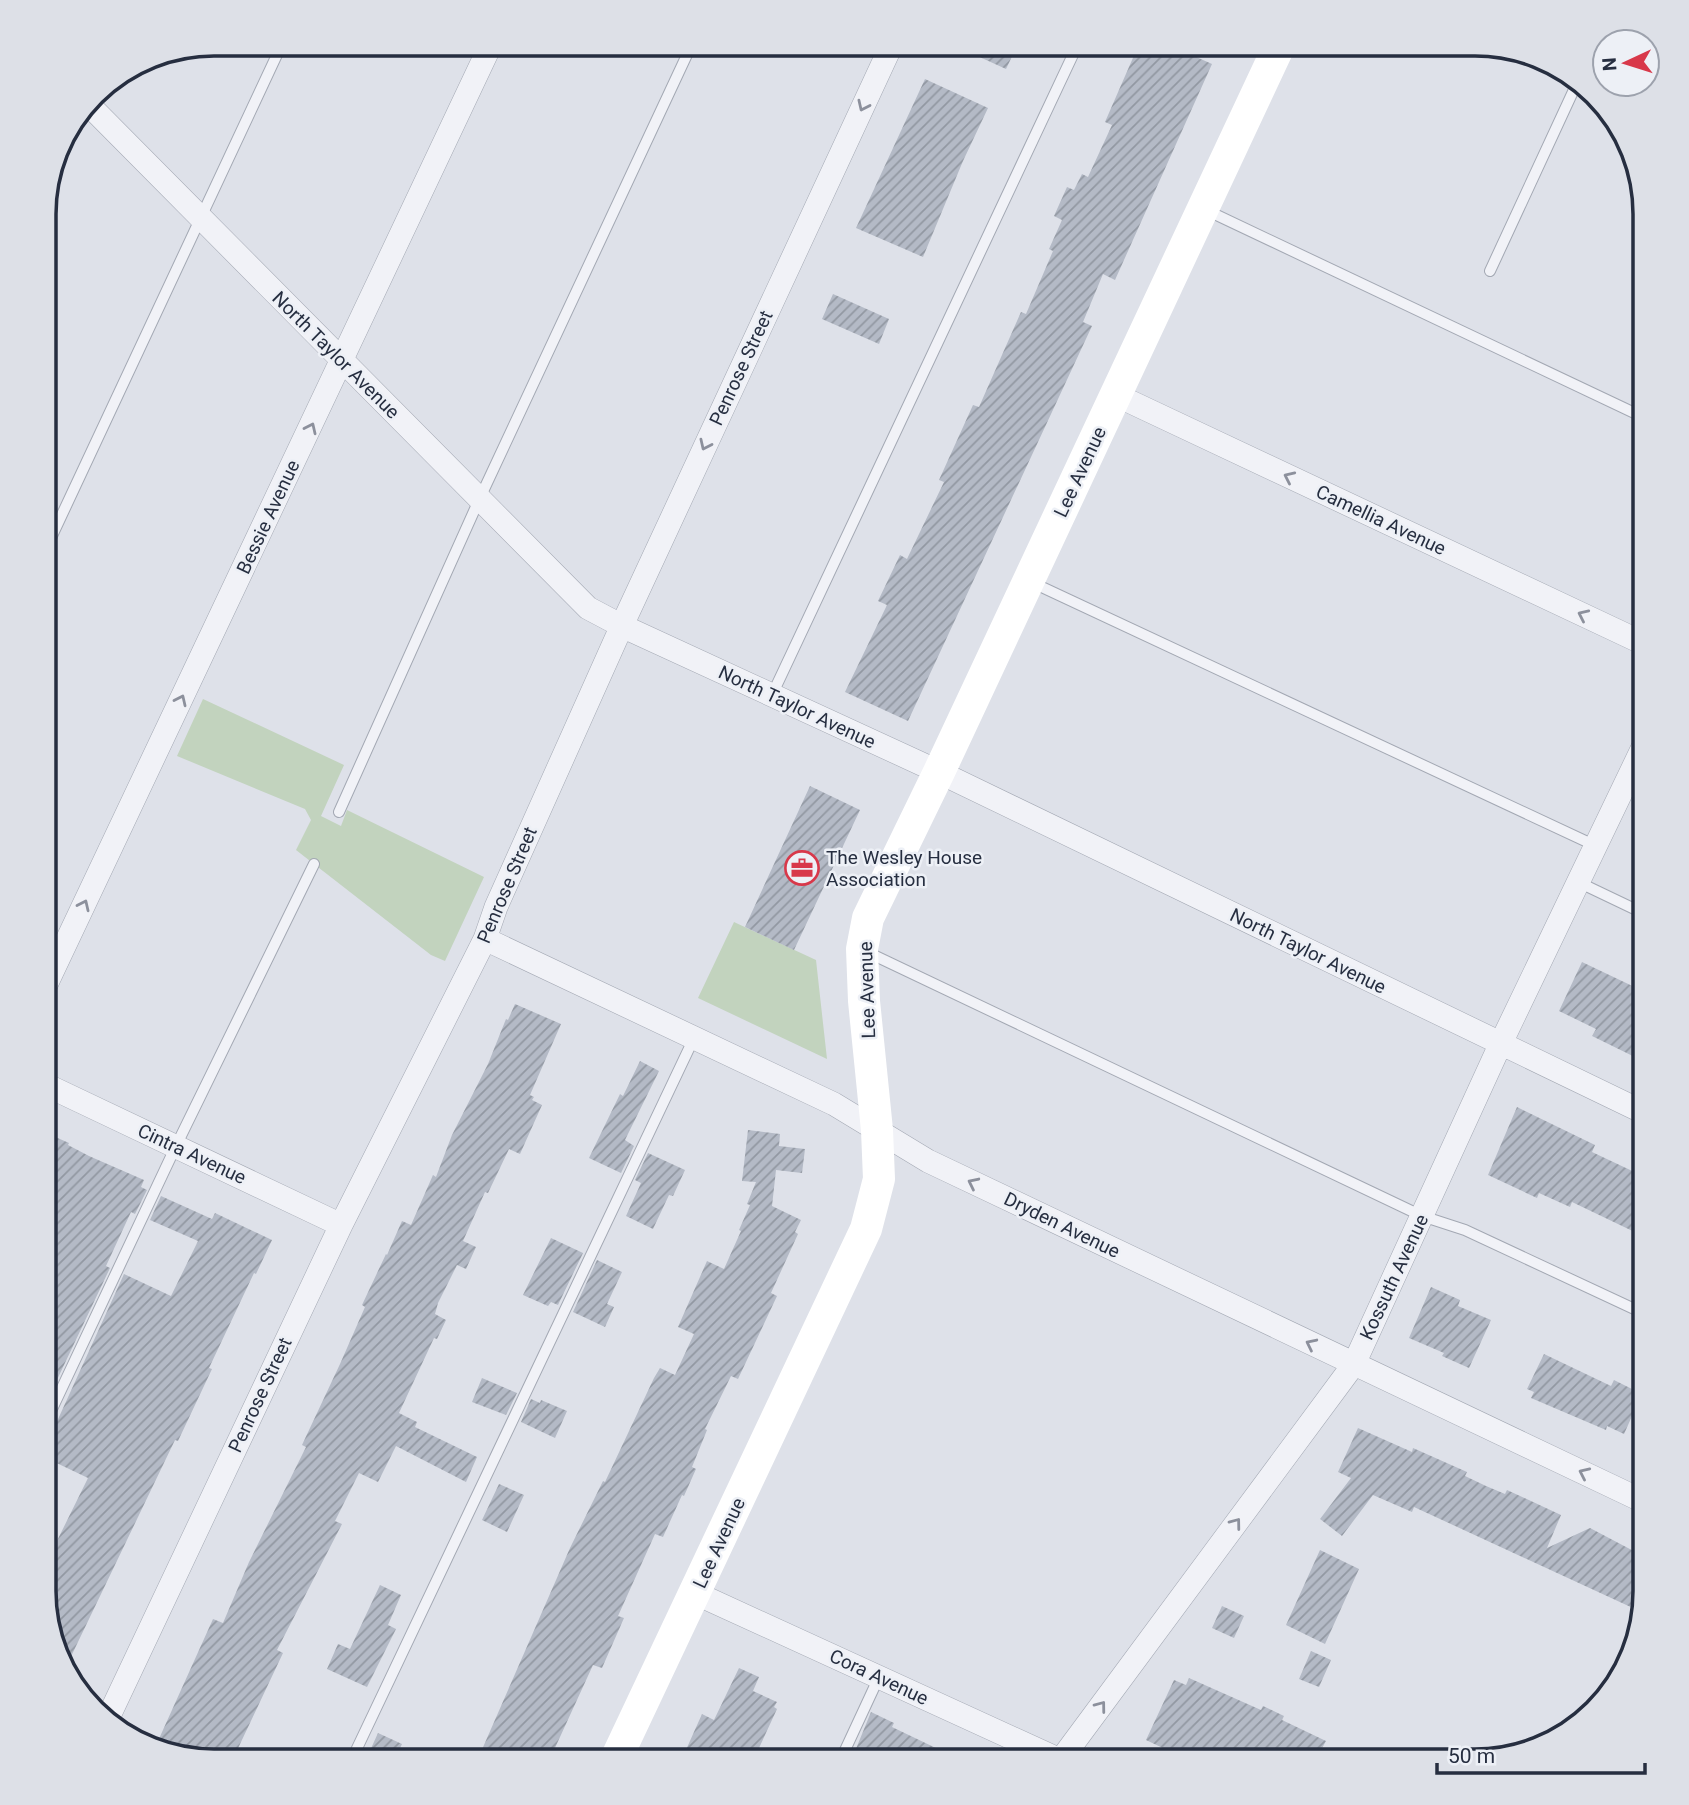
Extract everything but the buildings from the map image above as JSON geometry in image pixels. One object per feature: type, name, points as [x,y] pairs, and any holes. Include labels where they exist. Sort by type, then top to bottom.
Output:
[{"type":"street","name":"Bessie Avenue","points":[[56,964],[485,56]]},
{"type":"street","name":"Penrose Street","points":[[111,1711],[341,1225],[485,939],[496,907],[622,626],[886,56]]},
{"type":"street","name":"Lee Avenue","points":[[621,1749],[866,1229],[878,1179],[877,1130],[864,1001],[862,949],[868,918],[1274,56]]},
{"type":"street","name":"North Taylor Avenue","points":[[95,111],[588,608],[939,772],[1633,1107]]},
{"type":"street","name":"Camellia Avenue","points":[[1116,395],[1633,638]]},
{"type":"street","name":"Kossuth Avenue","points":[[1070,1749],[1354,1364],[1500,1045],[1633,768]]},
{"type":"street","name":"Dryden Avenue","points":[[485,939],[834,1104],[928,1161],[1633,1496]]},
{"type":"street","name":"Cintra Avenue","points":[[56,1090],[341,1225]]},
{"type":"street","name":"Cora Avenue","points":[[695,1593],[1035,1749]]},
{"type":"lane","points":[[56,527],[276,56]]},
{"type":"lane","points":[[340,812],[479,500],[686,56]]},
{"type":"lane","points":[[772,695],[1072,56]]},
{"type":"lane","points":[[1490,271],[1573,91]]},
{"type":"lane","points":[[1203,209],[1633,412]]},
{"type":"lane","points":[[1029,581],[1596,846]]},
{"type":"lane","points":[[56,1401],[176,1146],[314,864]]},
{"type":"lane","points":[[1578,883],[1633,908]]},
{"type":"lane","points":[[862,949],[1422,1216],[1465,1230],[1633,1308]]},
{"type":"lane","points":[[357,1749],[694,1038]]},
{"type":"lane","points":[[846,1749],[879,1678]]},
{"type":"green space","points":[[203,699],[344,765],[321,816],[341,826],[347,810],[484,877],[445,961],[431,955],[296,850],[311,820],[305,809],[177,756]]},
{"type":"green space","points":[[734,922],[816,960],[827,1059],[698,998]]},
{"type":"place","name":"The Wesley House Association","points":[[802,868]]}]
